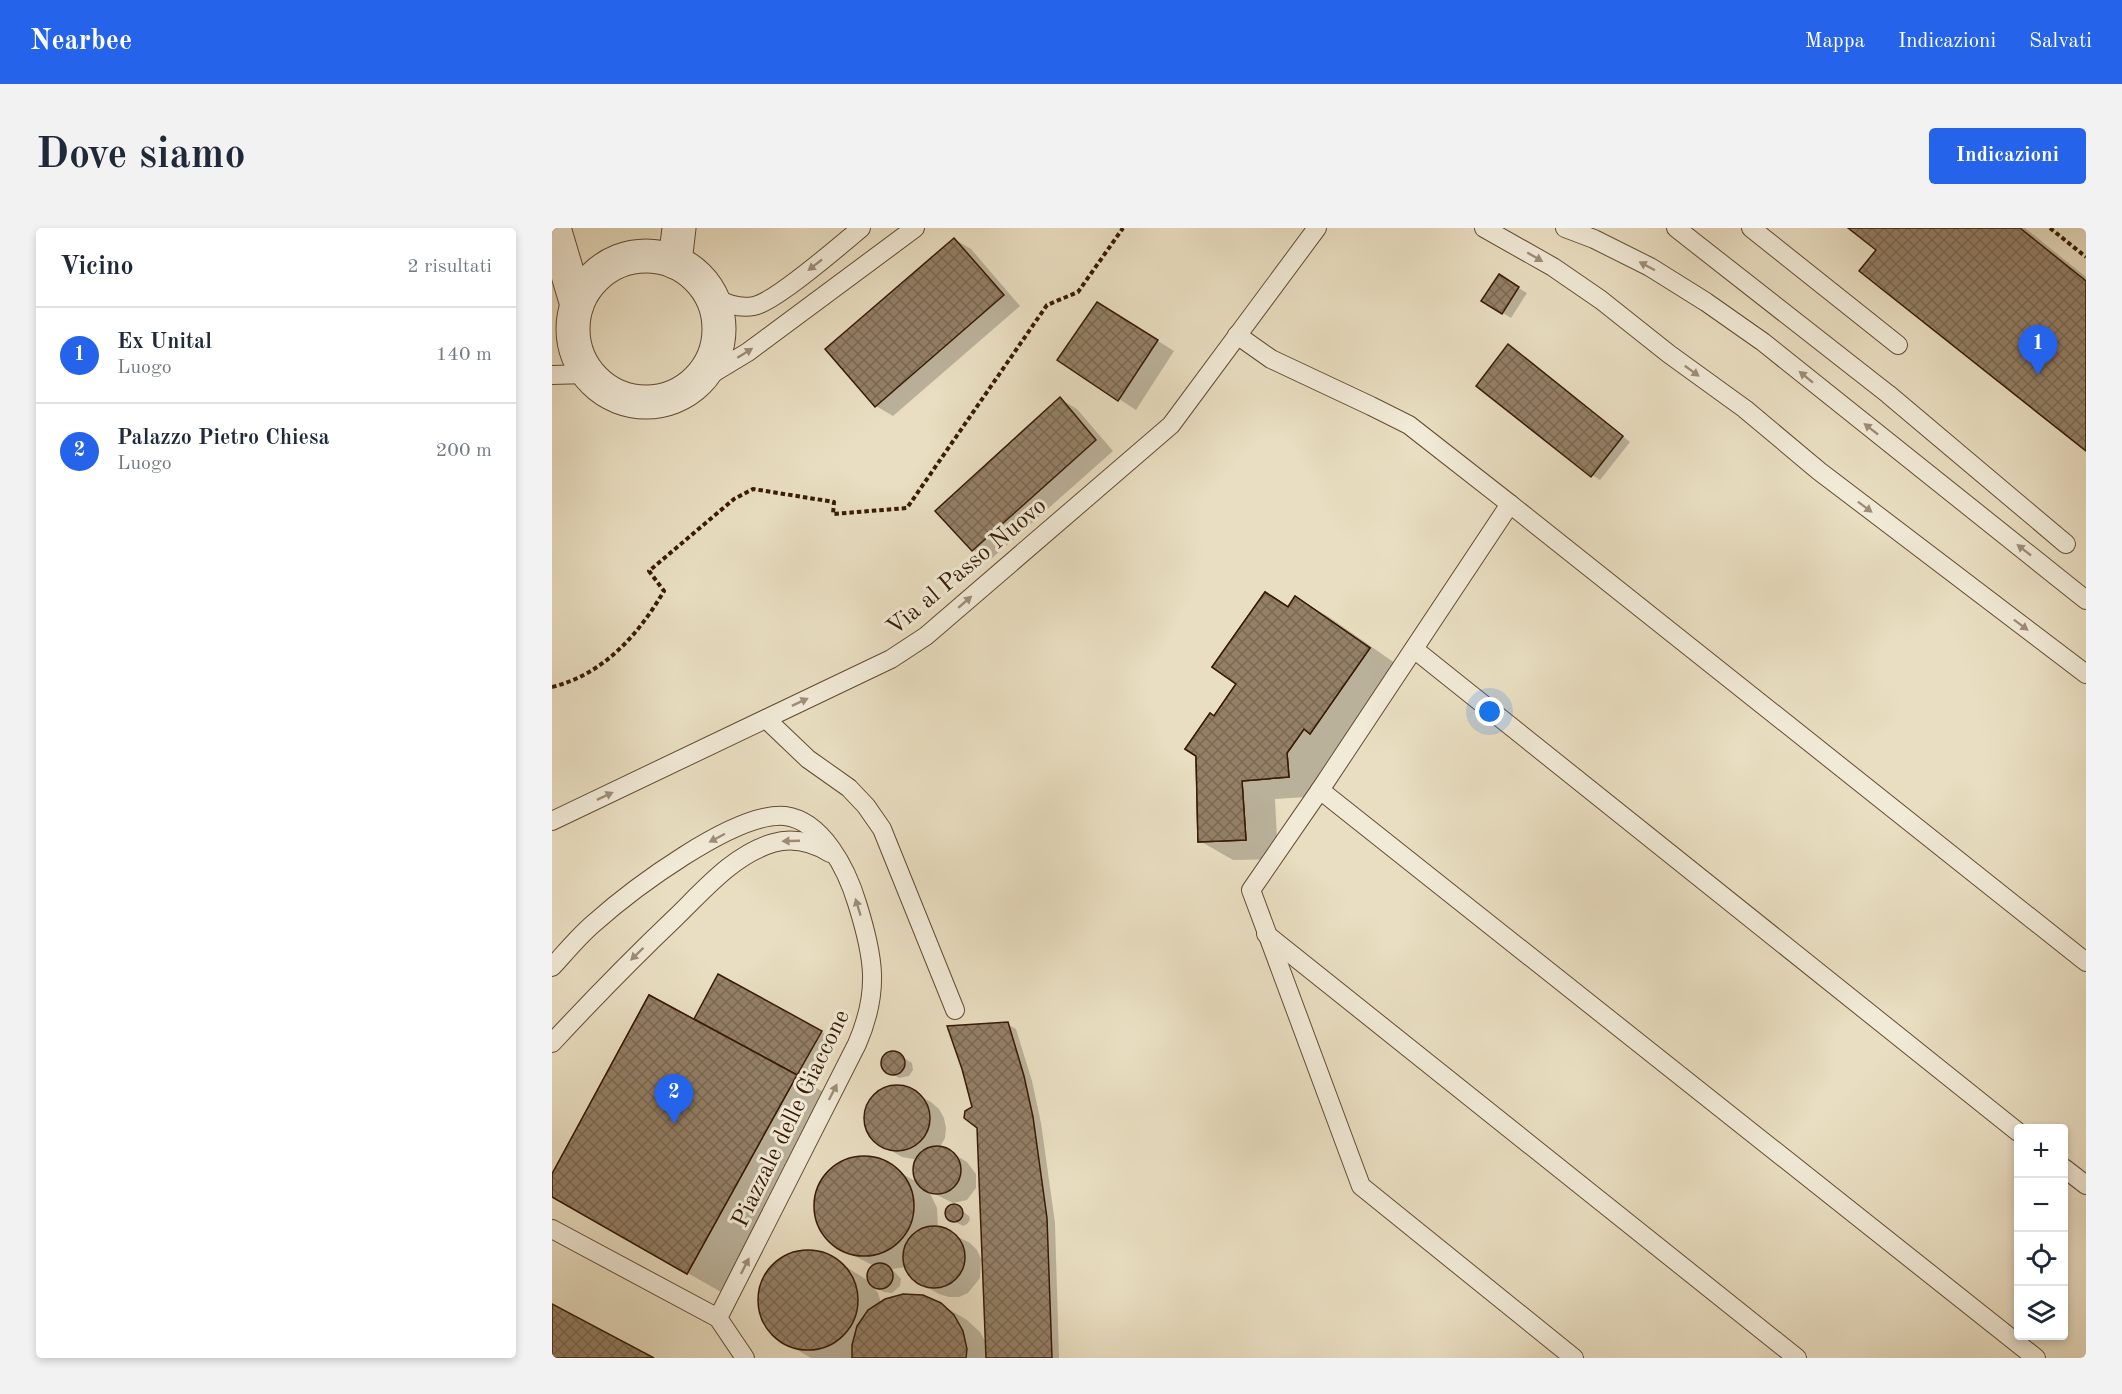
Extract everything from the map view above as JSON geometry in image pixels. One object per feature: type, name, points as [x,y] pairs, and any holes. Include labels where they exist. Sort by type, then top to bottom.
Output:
[{"type":"street","points":[[554,228],[577,305]]},
{"type":"street","points":[[675,262],[679,228]]},
{"type":"street","points":[[651,256],[675,262],[695,276],[710,295],[718,318],[718,342],[710,365],[695,384],[674,397],[651,402],[627,400],[605,390],[588,374],[576,353],[573,329],[577,305],[588,285],[605,268],[627,259],[651,256]]},
{"type":"lane","points":[[710,295],[733,307],[756,306],[776,295],[861,228]]},
{"type":"lane","points":[[695,384],[748,352],[915,228]]},
{"type":"lane","name":"Via al Passo Nuovo","points":[[552,821],[891,660],[926,636],[1171,425],[1317,228]]},
{"type":"lane","points":[[1484,228],[1553,267],[1600,300],[1745,410],[1819,471],[2086,674]]},
{"type":"lane","points":[[1565,228],[1594,239],[1650,267],[1706,302],[1763,342],[2086,600]]},
{"type":"lane","points":[[1676,228],[1888,394],[2066,544]]},
{"type":"lane","points":[[1751,228],[1898,345]]},
{"type":"lane","points":[[1237,335],[1271,359],[1409,425],[2086,962]]},
{"type":"lane","points":[[552,375],[588,374]]},
{"type":"lane","points":[[1510,504],[1251,890],[1361,1186],[1574,1358]]},
{"type":"lane","points":[[1414,649],[2014,1128]]},
{"type":"lane","points":[[766,718],[808,759],[849,788],[866,806],[882,829],[955,1010]]},
{"type":"lane","points":[[1320,790],[2036,1358]]},
{"type":"lane","name":"Piazzale delle Giaccone","points":[[552,967],[592,925],[662,870],[713,840],[757,819],[772,816],[802,821],[815,831],[842,864],[850,879],[863,921],[872,966],[873,992],[867,1021],[852,1055],[718,1318]]},
{"type":"lane","points":[[552,1042],[633,958],[715,879],[755,850],[789,840],[804,841],[819,846],[842,864]]},
{"type":"lane","points":[[1266,933],[1797,1358]]},
{"type":"lane","points":[[2068,1171],[2086,1185]]},
{"type":"lane","points":[[552,1229],[718,1318],[745,1358]]},
{"type":"path","points":[[552,687],[586,675],[625,646],[641,627],[664,591],[649,571],[734,499],[753,489],[834,502],[833,514],[908,508],[1047,305],[1078,292],[1123,228]]},
{"type":"path","points":[[2050,228],[2086,257]]},
{"type":"building","points":[[1848,228],[2020,228],[2086,281],[2086,451],[1859,271],[1876,250]]},
{"type":"building","points":[[954,238],[1004,295],[875,407],[825,349]]},
{"type":"building","points":[[1499,274],[1519,287],[1502,314],[1481,301]]},
{"type":"building","points":[[1097,302],[1158,340],[1118,401],[1057,360]]},
{"type":"building","points":[[1508,344],[1623,436],[1591,477],[1476,386]]},
{"type":"building","points":[[1060,397],[1096,440],[972,551],[935,511]]},
{"type":"building","points":[[1265,592],[1288,607],[1295,596],[1370,648],[1310,734],[1304,729],[1287,753],[1289,777],[1242,781],[1246,840],[1198,842],[1196,756],[1185,749],[1210,713],[1214,716],[1236,684],[1212,667]]},
{"type":"building","points":[[1265,592],[1288,607],[1295,596],[1370,648],[1310,734],[1304,729],[1287,753],[1289,777],[1242,781],[1246,840],[1198,842],[1196,756],[1185,749],[1210,713],[1214,716],[1236,684],[1212,667]]},
{"type":"building","points":[[718,974],[822,1031],[797,1075],[694,1019]]},
{"type":"building","points":[[649,995],[797,1075],[687,1274],[552,1197],[552,1174]],"holes":[[[674,1081],[718,1105],[679,1175],[635,1152]]]},
{"type":"building","points":[[649,995],[797,1075],[687,1274],[552,1197],[552,1174]]},
{"type":"building","points":[[1008,1022],[1033,1117],[1047,1218],[1052,1358],[986,1358],[977,1128],[964,1118],[965,1111],[972,1107],[947,1026]]},
{"type":"building","points":[[893,1051],[902,1054],[905,1063],[902,1072],[893,1075],[884,1072],[881,1063],[884,1054]]},
{"type":"building","points":[[897,1085],[909,1088],[920,1095],[927,1106],[930,1118],[927,1130],[920,1141],[909,1148],[897,1151],[885,1148],[874,1141],[867,1130],[864,1118],[867,1106],[874,1095],[885,1088]]},
{"type":"building","points":[[937,1146],[954,1153],[961,1170],[954,1187],[937,1194],[920,1187],[913,1170],[920,1153]]},
{"type":"building","points":[[864,1156],[883,1160],[899,1171],[910,1187],[914,1206],[910,1225],[899,1241],[883,1252],[864,1256],[845,1252],[829,1241],[818,1225],[814,1206],[818,1187],[829,1171],[845,1160]]},
{"type":"building","points":[[954,1204],[960,1207],[963,1213],[960,1219],[954,1222],[948,1219],[945,1213],[948,1207]]},
{"type":"building","points":[[928,1226],[940,1226],[956,1235],[963,1245],[965,1257],[963,1269],[956,1279],[940,1288],[928,1288],[917,1283],[908,1274],[903,1263],[903,1251],[908,1240],[917,1231]]},
{"type":"building","points":[[808,1250],[836,1258],[850,1272],[858,1300],[850,1328],[836,1342],[808,1350],[780,1342],[766,1328],[758,1300],[766,1272],[780,1258]]},
{"type":"building","points":[[880,1263],[889,1267],[893,1276],[889,1285],[880,1289],[871,1285],[867,1276],[871,1267]]},
{"type":"building","points":[[903,1294],[923,1295],[941,1303],[954,1315],[963,1331],[967,1349],[966,1358],[852,1358],[852,1345],[857,1326],[868,1310],[885,1299]]},
{"type":"building","points":[[552,1304],[654,1358],[552,1358]]},
{"type":"place","name":"Ex Unital","points":[[2038,375]]},
{"type":"place","name":"Palazzo Pietro Chiesa","points":[[674,1124]]}]
